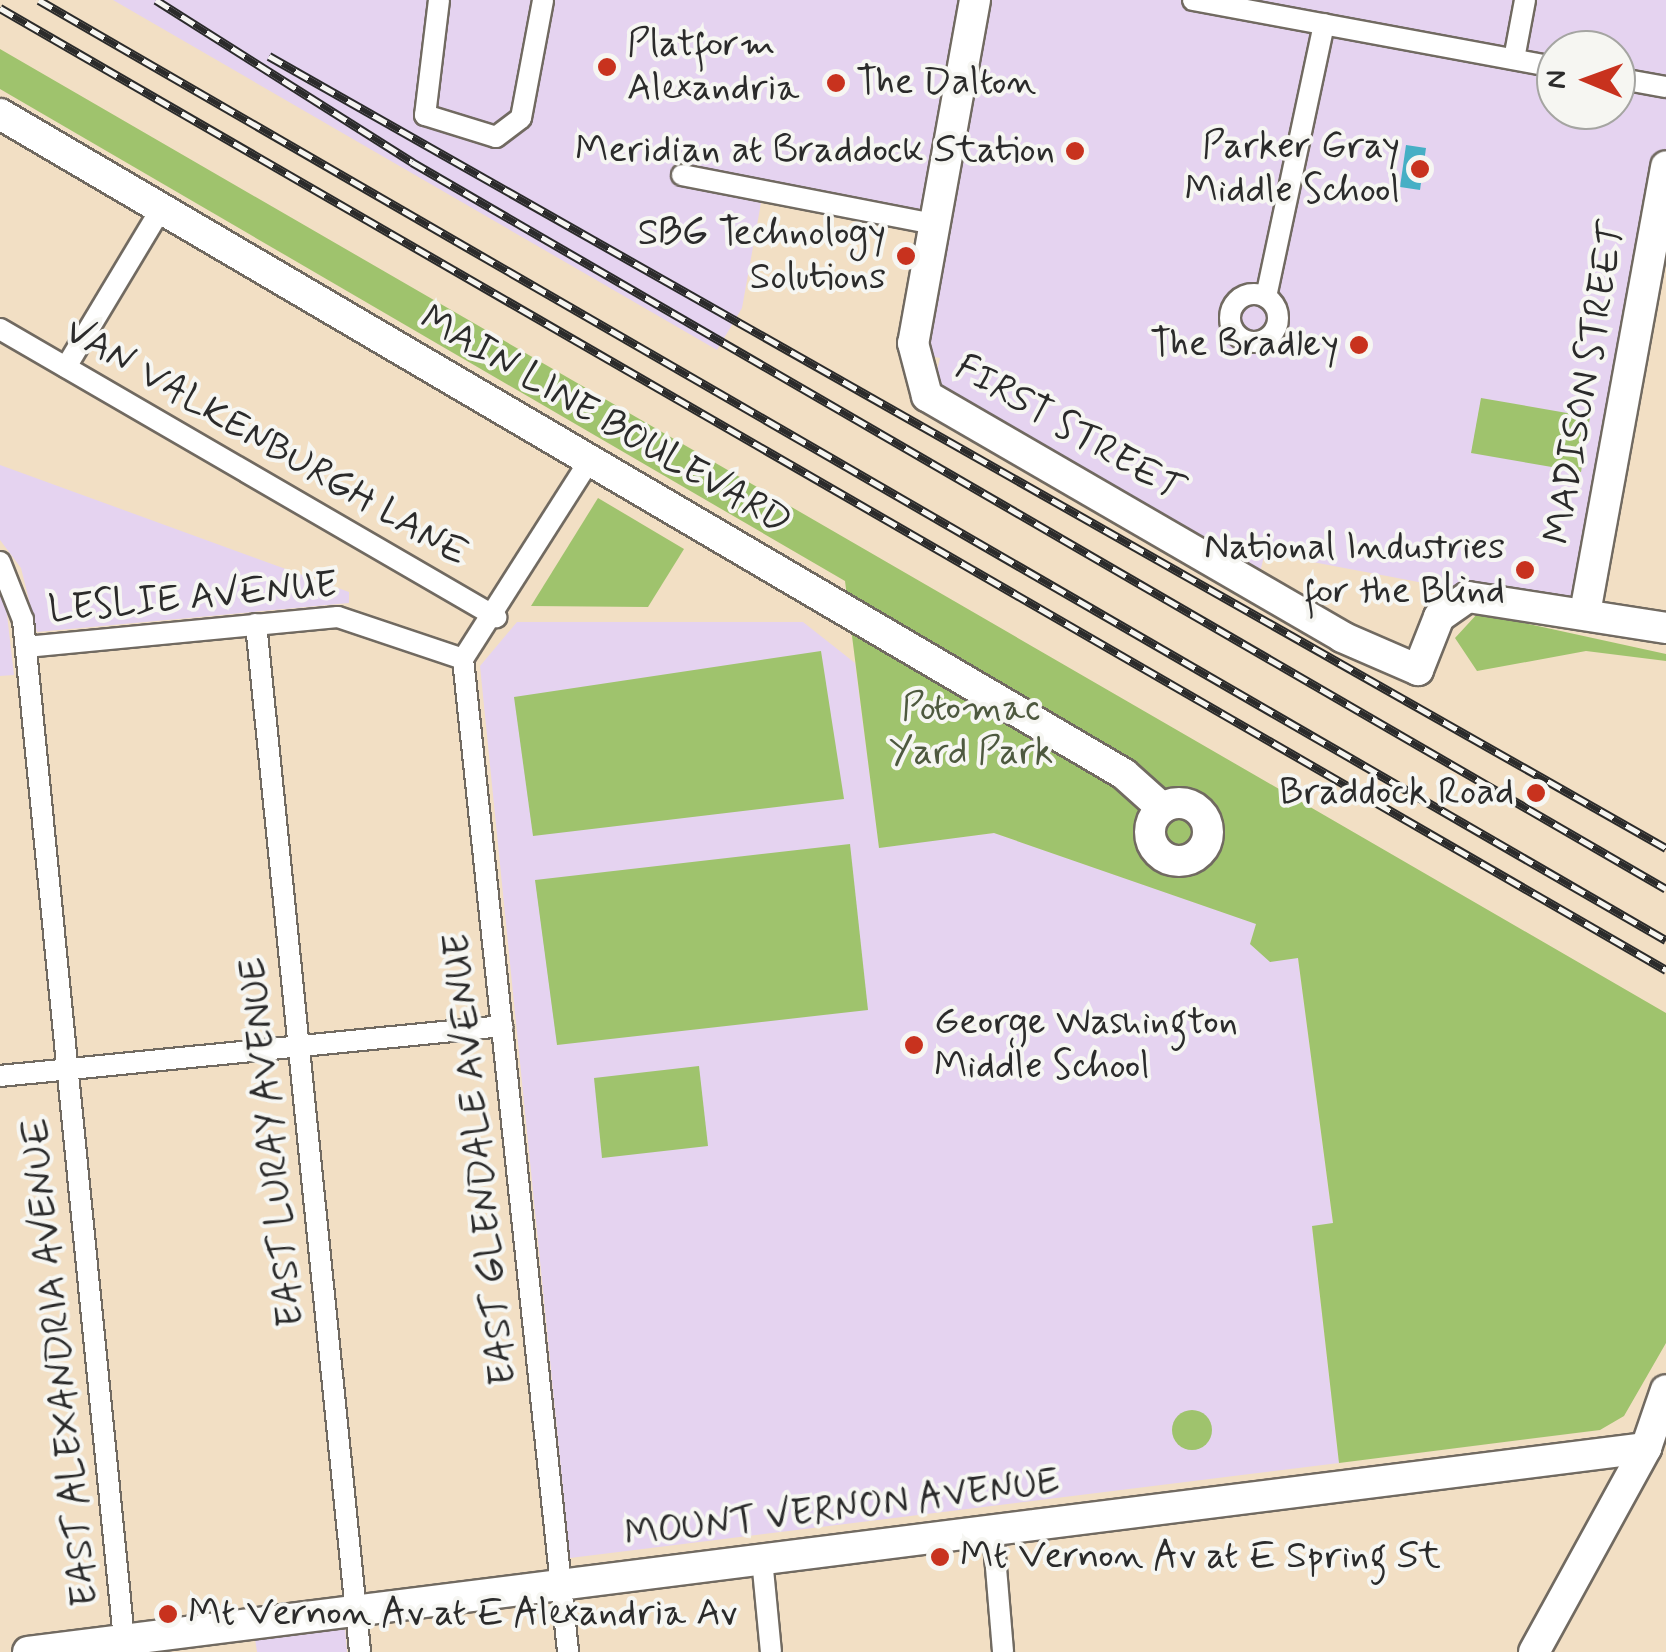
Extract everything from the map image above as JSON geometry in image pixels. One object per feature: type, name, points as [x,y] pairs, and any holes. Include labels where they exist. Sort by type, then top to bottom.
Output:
[{"type":"street","points":[[438,0],[424,115],[496,137],[521,118],[543,0]]},
{"type":"street","name":"FIRST STREET","points":[[975,0],[912,352],[927,396],[1342,637],[1418,670],[1439,617],[1468,597],[1585,613]]},
{"type":"street","points":[[1193,0],[1536,62]]},
{"type":"street","points":[[1514,58],[1525,0]]},
{"type":"street","points":[[1266,297],[1324,24]]},
{"type":"street","points":[[1636,82],[1666,87]]},
{"type":"street","name":"MAIN LINE BOULEVARD","points":[[0,114],[1124,774],[1162,808]]},
{"type":"street","name":"MADISON STREET","points":[[1585,613],[1666,166]]},
{"type":"street","points":[[682,175],[934,224]]},
{"type":"street","points":[[66,367],[161,209]]},
{"type":"street","name":"VAN VALKENBURGH LANE","points":[[0,329],[496,617]]},
{"type":"street","points":[[457,656],[496,617],[591,458]]},
{"type":"street","name":"LESLIE AVENUE","points":[[0,562],[26,647],[353,618],[457,656]]},
{"type":"street","points":[[1585,613],[1666,628]]},
{"type":"street","name":"EAST LURAY AVENUE","points":[[256,624],[360,1652]]},
{"type":"street","name":"EAST ALEXANDRIA AVENUE","points":[[26,647],[125,1646]]},
{"type":"street","name":"EAST GLENDALE AVENUE","points":[[457,656],[503,1026],[568,1652]]},
{"type":"street","points":[[0,1076],[503,1026]]},
{"type":"street","points":[[1534,1652],[1659,1440],[1666,1390]]},
{"type":"street","name":"MOUNT VERNON AVENUE","points":[[28,1652],[125,1646],[356,1610],[992,1532],[1659,1440]]},
{"type":"street","points":[[992,1532],[1003,1652]]},
{"type":"street","points":[[762,1558],[771,1652]]},
{"type":"shaded area","points":[[113,0],[1666,0],[1666,154],[1583,613],[1265,553],[1260,572],[950,394],[935,379],[940,358],[913,353],[933,226],[763,192],[742,308],[717,350]]},
{"type":"shaded area","points":[[0,465],[349,592],[349,603],[37,632],[21,568],[0,540]]},
{"type":"shaded area","points":[[0,591],[6,606],[14,675],[0,676]]},
{"type":"shaded area","name":"George Washington Middle School","points":[[517,622],[803,622],[855,663],[879,847],[994,833],[1257,924],[1298,958],[1333,1224],[1312,1227],[1339,1463],[570,1558],[480,666]]},
{"type":"shaded area","points":[[345,1628],[347,1652],[257,1652],[255,1639]]},
{"type":"green space","name":"Potomac Yard Park","points":[[0,49],[1666,1013],[1666,1343],[1624,1416],[1600,1430],[1339,1463],[1312,1226],[1333,1223],[1298,958],[1270,962],[1250,944],[1256,924],[994,833],[879,848],[845,581],[0,89]]},
{"type":"green space","points":[[1481,398],[1590,417],[1581,472],[1471,453]]},
{"type":"green space","points":[[598,498],[684,549],[648,607],[531,606]]},
{"type":"green space","points":[[1478,613],[1666,654],[1666,661],[1586,651],[1477,671],[1455,638]]},
{"type":"green space","points":[[821,651],[844,799],[533,836],[514,697]]},
{"type":"green space","points":[[850,844],[868,1010],[557,1045],[535,880]]},
{"type":"green space","points":[[699,1066],[708,1146],[602,1158],[594,1078]]},
{"type":"green space","points":[[1192,1410],[1206,1416],[1212,1430],[1206,1444],[1192,1450],[1178,1444],[1172,1430],[1178,1416]]},
{"type":"water","points":[[1406,145],[1426,148],[1420,190],[1400,187]]},
{"type":"railway","points":[[39,0],[1666,940]]},
{"type":"railway","points":[[156,0],[412,162],[1666,889]]},
{"type":"railway","points":[[0,8],[1666,970]]},
{"type":"railway","points":[[269,56],[1666,848]]},
{"type":"place","name":"Platform Alexandria","points":[[607,67]]},
{"type":"place","name":"The Dalton","points":[[836,83]]},
{"type":"place","name":"Meridian at Braddock Station","points":[[1075,151]]},
{"type":"place","name":"Parker Gray Middle School","points":[[1420,169]]},
{"type":"place","name":"SBG Technology Solutions","points":[[906,256]]},
{"type":"place","name":"The Bradley","points":[[1359,345]]},
{"type":"place","name":"National Industries for the Blind","points":[[1525,570]]},
{"type":"place","name":"Braddock Road","points":[[1536,793]]},
{"type":"place","name":"George Washington Middle School","points":[[914,1045]]},
{"type":"place","name":"Mt Vernon Av at E Spring St","points":[[940,1557]]},
{"type":"place","name":"Mt Vernon Av at E Alexandria Av","points":[[168,1614]]}]
